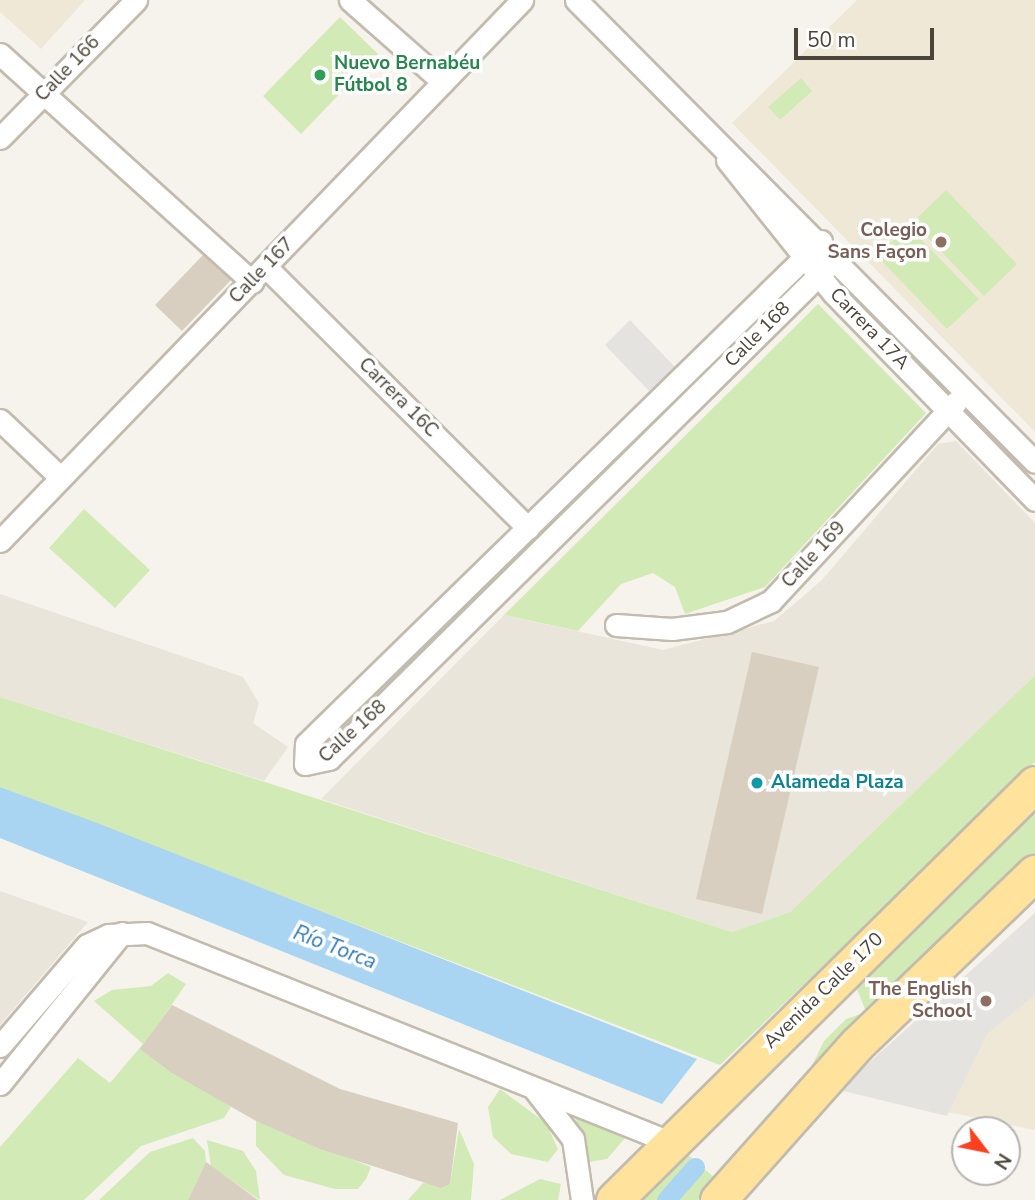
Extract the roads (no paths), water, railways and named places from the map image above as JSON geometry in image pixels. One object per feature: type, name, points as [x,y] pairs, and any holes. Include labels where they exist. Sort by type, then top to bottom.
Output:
[{"type":"main road","name":"Avenida Calle 170","points":[[614,1200],[1035,784]]},
{"type":"main road","points":[[718,1200],[857,1044],[1035,873]]},
{"type":"street","name":"Calle 166","points":[[0,138],[136,0]]},
{"type":"street","points":[[350,0],[443,82]]},
{"type":"street","name":"Calle 167","points":[[0,541],[522,0]]},
{"type":"street","name":"Carrera 17A","points":[[576,0],[718,147],[837,257],[1035,462]]},
{"type":"street","name":"Carrera 16C","points":[[0,54],[259,274],[528,528]]},
{"type":"street","name":"Carrera 17A","points":[[718,147],[819,274],[1035,500]]},
{"type":"street","name":"Calle 168","points":[[821,241],[306,744],[305,764],[329,759],[837,257]]},
{"type":"street","name":"Calle 169","points":[[616,625],[672,629],[727,622],[771,601],[967,391]]},
{"type":"street","points":[[0,419],[61,478]]},
{"type":"street","points":[[0,1046],[78,953],[122,933],[157,936],[519,1079],[670,1142]]},
{"type":"street","points":[[0,1084],[122,933]]},
{"type":"street","points":[[519,1079],[545,1099],[569,1132],[582,1170],[582,1200]]},
{"type":"water","name":"Río Torca","points":[[0,787],[697,1059],[662,1104],[0,838]]},
{"type":"waterway","points":[[666,1200],[695,1167]]},
{"type":"place","name":"Nuevo Bernabéu Fútbol 8","points":[[320,75]]},
{"type":"place","name":"Colegio Sans Façon","points":[[941,242]]},
{"type":"place","name":"Alameda Plaza","points":[[757,783]]},
{"type":"place","name":"The English School","points":[[986,1001]]}]
